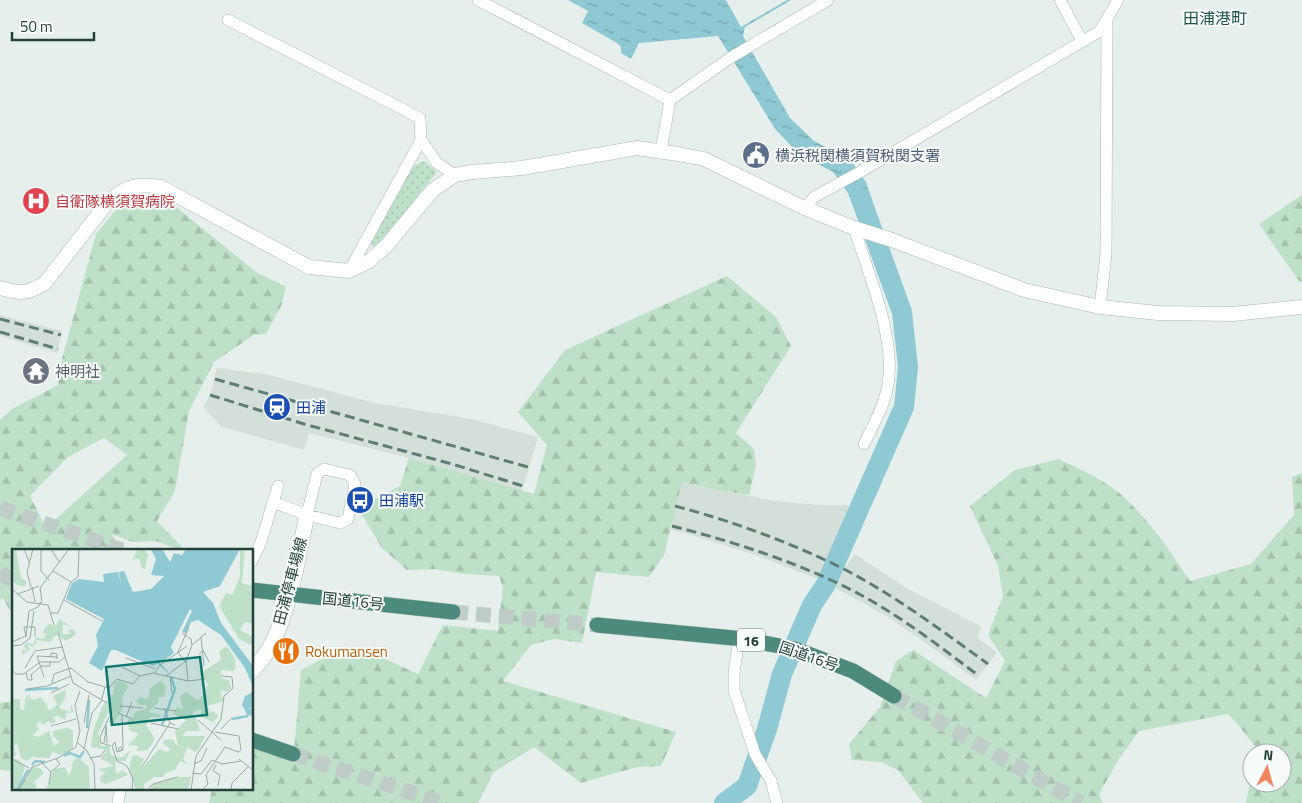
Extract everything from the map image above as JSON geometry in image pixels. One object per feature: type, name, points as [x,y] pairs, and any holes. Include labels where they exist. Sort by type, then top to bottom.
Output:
[{"type":"highway","name":"国道16号","points":[[254,590],[453,612]]},
{"type":"highway","name":"国道16号","points":[[597,625],[739,638],[795,649],[853,671],[894,696]]},
{"type":"highway","points":[[254,741],[293,754]]},
{"type":"main road","name":"田浦停車場線","points":[[254,668],[269,649],[279,625],[289,594],[307,515]]},
{"type":"street","points":[[478,0],[670,100]]},
{"type":"street","points":[[661,151],[670,100],[730,58],[828,0]]},
{"type":"street","points":[[1060,0],[1082,41]]},
{"type":"street","points":[[806,208],[814,197],[860,172],[1100,30],[1118,0]]},
{"type":"street","points":[[228,20],[420,118],[421,140],[349,270]]},
{"type":"street","points":[[1100,307],[1106,254],[1107,20]]},
{"type":"street","points":[[421,140],[437,163],[455,176]]},
{"type":"street","points":[[0,288],[25,293],[45,283],[107,203],[118,193],[132,186],[145,184],[161,187],[309,267],[349,270],[368,262],[386,246],[433,190],[455,176],[472,172],[522,168],[637,148],[704,159],[806,208],[857,229],[887,238],[1024,290],[1100,307],[1158,313],[1233,314],[1302,307]]},
{"type":"street","points":[[857,229],[890,355],[888,383],[884,399],[864,444]]},
{"type":"street","points":[[272,502],[307,515],[340,523],[348,519],[355,484],[350,475],[324,469],[317,474],[307,515]]},
{"type":"street","points":[[254,557],[261,542],[278,486]]},
{"type":"street","points":[[739,638],[734,673],[734,690],[755,754],[771,781],[777,803]]},
{"type":"street","points":[[118,803],[120,790]]},
{"type":"shaded area","points":[[0,315],[62,331],[57,353],[0,336]]},
{"type":"shaded area","points":[[217,368],[265,374],[375,403],[472,419],[538,437],[522,491],[409,458],[309,433],[304,450],[222,427],[203,407],[210,395]]},
{"type":"shaded area","points":[[682,482],[775,501],[819,505],[849,505],[848,523],[821,580],[755,555],[671,530]]},
{"type":"shaded area","points":[[855,554],[908,589],[982,627],[977,638],[997,652],[976,680],[883,614],[832,586]]},
{"type":"green space","points":[[424,161],[437,172],[376,248],[373,247],[371,242],[412,167]]},
{"type":"green space","points":[[1302,195],[1302,282],[1299,281],[1259,224]]},
{"type":"green space","points":[[165,198],[256,272],[286,287],[281,306],[266,334],[254,335],[214,362],[189,411],[175,491],[157,521],[184,549],[177,549],[156,541],[132,542],[112,534],[119,549],[12,549],[12,614],[3,598],[0,600],[0,420],[12,409],[58,385],[62,359],[96,234],[120,205]],"holes":[[[104,438],[127,455],[46,528],[30,496],[68,457]]]},
{"type":"green space","points":[[727,276],[776,317],[791,346],[736,433],[754,449],[756,465],[749,495],[682,482],[664,555],[649,577],[596,572],[582,643],[554,639],[531,645],[503,681],[676,732],[661,766],[637,767],[581,783],[534,747],[494,772],[478,803],[209,803],[212,790],[254,790],[254,746],[294,751],[301,670],[340,650],[364,649],[418,674],[443,625],[498,631],[503,588],[499,576],[464,574],[435,569],[407,570],[382,548],[361,513],[364,505],[400,486],[409,458],[534,494],[547,445],[518,412],[565,350]]},
{"type":"green space","points":[[1059,459],[1103,481],[1126,499],[1144,518],[1176,559],[1190,581],[1251,564],[1294,515],[1292,477],[1302,473],[1302,803],[1246,803],[1248,793],[1292,793],[1292,743],[1253,743],[1229,714],[1139,731],[1119,759],[1099,794],[1103,803],[923,803],[898,770],[881,762],[852,760],[849,744],[880,707],[896,661],[913,650],[986,698],[1005,661],[988,635],[1003,596],[998,566],[970,506],[1015,470]]},
{"type":"green space","points":[[12,701],[12,771],[0,770],[0,703]]},
{"type":"water","points":[[568,0],[726,0],[741,27],[787,0],[791,0],[745,27],[743,36],[790,118],[814,141],[851,161],[866,182],[881,227],[858,219],[848,193],[833,172],[799,154],[775,129],[718,36],[639,43],[631,59],[621,53],[621,47],[617,43],[582,23],[588,11]]},
{"type":"waterway","points":[[724,803],[747,786],[767,729],[782,674],[812,605],[826,584],[904,407],[908,367],[902,312],[861,199]]},
{"type":"tunnel","points":[[0,508],[119,549]]},
{"type":"tunnel","points":[[0,572],[12,581]]},
{"type":"tunnel","points":[[453,612],[597,625]]},
{"type":"tunnel","points":[[894,696],[1081,803]]},
{"type":"tunnel","points":[[293,754],[443,803]]},
{"type":"railway","points":[[0,319],[61,335]]},
{"type":"railway","points":[[0,332],[58,349]]},
{"type":"railway","points":[[215,379],[528,467]]},
{"type":"railway","points":[[210,395],[304,424],[452,464],[523,486]]},
{"type":"railway","points":[[675,506],[718,518],[760,533],[802,549],[842,568],[899,601],[988,664]]},
{"type":"railway","points":[[672,526],[774,557],[833,581],[872,601],[909,624],[979,676]]},
{"type":"place","name":"横浜税関横須賀税関支署","points":[[756,155]]},
{"type":"place","name":"自衛隊横須賀病院","points":[[36,201]]},
{"type":"place","name":"神明社","points":[[36,371]]},
{"type":"place","name":"田浦","points":[[277,407]]},
{"type":"place","name":"田浦駅","points":[[360,500]]},
{"type":"place","name":"Rokumansen","points":[[286,651]]},
{"type":"district","name":"田浦港町","points":[[1215,18]]}]
